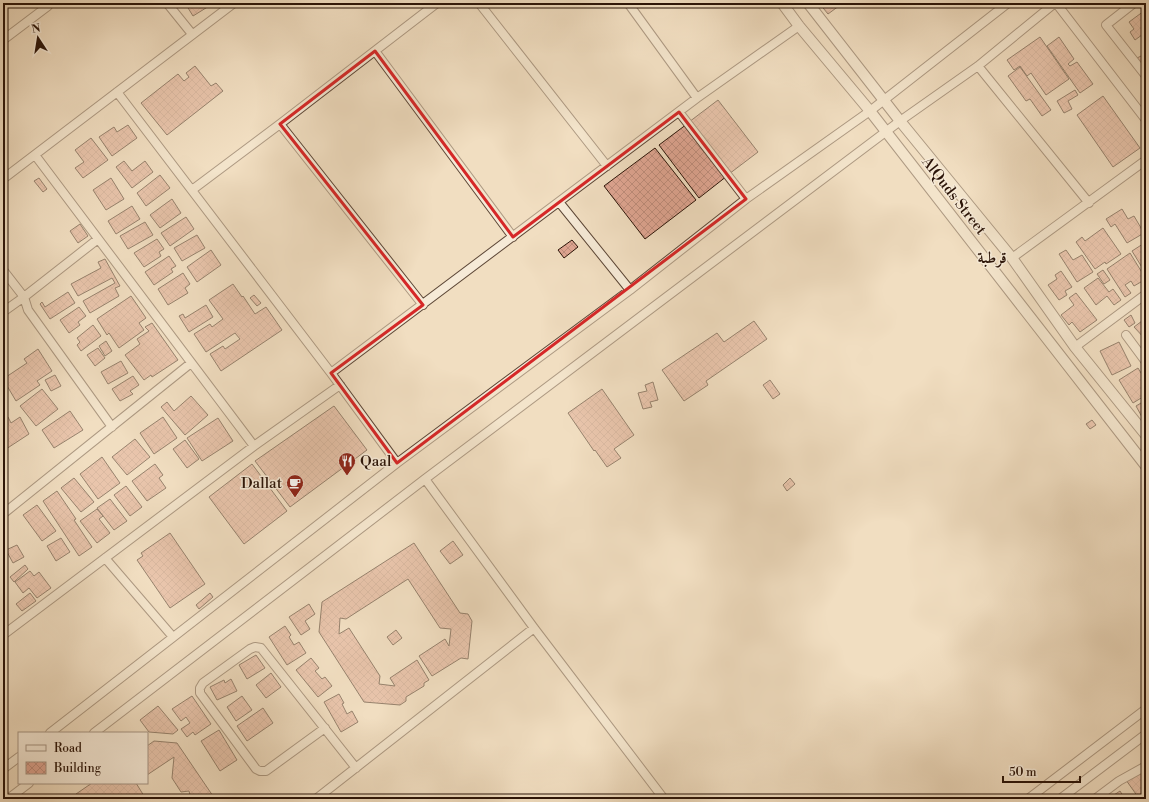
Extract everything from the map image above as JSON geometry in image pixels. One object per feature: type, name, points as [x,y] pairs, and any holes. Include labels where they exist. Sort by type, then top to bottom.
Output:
[{"type":"street","points":[[167,3],[192,34]]},
{"type":"street","points":[[3,179],[234,3]]},
{"type":"street","points":[[192,190],[437,3]]},
{"type":"street","points":[[479,3],[607,166]]},
{"type":"street","points":[[628,3],[697,98]]},
{"type":"street","name":"AlQuds Street","points":[[782,3],[870,111],[1146,466]]},
{"type":"street","name":"AlQuds Street","points":[[808,3],[883,100],[1012,258],[1075,347],[1146,435]]},
{"type":"street","points":[[51,732],[397,463],[630,290],[746,200],[870,111],[1008,3]]},
{"type":"street","points":[[95,732],[425,479],[900,121],[978,66],[1056,3],[1146,120]]},
{"type":"street","points":[[1134,3],[1106,25],[1146,76]]},
{"type":"street","points":[[3,40],[48,4]]},
{"type":"street","points":[[331,373],[697,98],[800,26]]},
{"type":"street","points":[[375,51],[513,237]]},
{"type":"street","points":[[978,66],[1089,203]]},
{"type":"street","points":[[117,92],[331,373],[397,463]]},
{"type":"street","points":[[679,112],[746,200]]},
{"type":"street","points":[[280,124],[423,304]]},
{"type":"street","points":[[35,155],[254,446]]},
{"type":"street","points":[[1012,258],[1146,160]]},
{"type":"street","points":[[559,202],[630,290]]},
{"type":"street","points":[[3,312],[98,239]]},
{"type":"street","points":[[3,270],[24,296],[28,310],[112,427]]},
{"type":"street","points":[[1075,347],[1146,294]]},
{"type":"street","points":[[1126,335],[1146,362]]},
{"type":"street","points":[[3,514],[191,363]]},
{"type":"street","points":[[4,631],[105,558],[254,446],[340,385]]},
{"type":"street","points":[[425,479],[534,628],[664,799]]},
{"type":"street","points":[[105,558],[173,637]]},
{"type":"street","points":[[316,799],[534,628]]},
{"type":"street","points":[[325,728],[266,771],[260,771],[256,769],[205,700],[200,693],[200,688],[202,683],[250,649],[255,647],[261,648],[325,728],[356,768]]},
{"type":"street","points":[[1028,799],[1146,709]]},
{"type":"street","points":[[1060,799],[1146,734]]},
{"type":"street","points":[[3,770],[18,758]]},
{"type":"street","points":[[1095,799],[1119,781],[1146,766]]},
{"type":"street","points":[[8,799],[28,784]]},
{"type":"highlighted area","points":[[375,51],[513,237],[679,112],[746,199],[397,463],[331,373],[423,305],[280,124]]},
{"type":"building","points":[[185,3],[214,3],[193,16]]},
{"type":"building","points":[[819,3],[843,3],[828,14]]},
{"type":"building","points":[[1144,11],[1146,15],[1146,32],[1135,40],[1130,32],[1134,29],[1129,22]]},
{"type":"building","points":[[1040,37],[1069,79],[1046,95],[1031,73],[1027,76],[1020,66],[1014,70],[1007,60]]},
{"type":"building","points":[[1059,37],[1074,59],[1068,64],[1070,66],[1077,62],[1093,84],[1080,93],[1047,46]]},
{"type":"building","points":[[1141,56],[1146,64],[1140,67],[1135,59]]},
{"type":"building","points":[[195,66],[211,86],[216,83],[223,91],[167,135],[141,103],[178,74],[184,81],[189,77],[186,73]]},
{"type":"building","points":[[1020,67],[1051,110],[1042,116],[1030,99],[1026,101],[1008,76]]},
{"type":"building","points":[[1075,90],[1078,95],[1068,101],[1072,109],[1064,113],[1057,101]]},
{"type":"building","points":[[1103,96],[1140,148],[1113,167],[1077,115]]},
{"type":"building","points":[[718,100],[758,152],[729,174],[689,122]]},
{"type":"building","points":[[687,124],[727,176],[699,198],[659,145]]},
{"type":"building","points":[[128,125],[137,138],[112,156],[99,137],[114,127],[117,132]]},
{"type":"building","points":[[91,138],[108,160],[83,178],[75,168],[84,162],[75,150]]},
{"type":"building","points":[[655,148],[696,200],[645,239],[604,186]]},
{"type":"building","points":[[124,161],[132,171],[145,161],[153,172],[132,188],[116,167]]},
{"type":"building","points":[[160,175],[170,188],[146,206],[137,193]]},
{"type":"building","points":[[39,178],[47,189],[43,192],[34,181]]},
{"type":"building","points":[[111,178],[124,199],[106,210],[93,190]]},
{"type":"building","points":[[172,199],[181,213],[160,228],[150,215]]},
{"type":"building","points":[[132,206],[140,219],[116,234],[108,221]]},
{"type":"building","points":[[1122,209],[1128,219],[1134,216],[1144,233],[1127,243],[1115,224],[1111,227],[1106,219]]},
{"type":"building","points":[[186,217],[194,229],[170,246],[161,233]]},
{"type":"building","points":[[145,222],[153,235],[128,249],[120,236]]},
{"type":"building","points":[[80,224],[88,236],[78,243],[70,231]]},
{"type":"building","points":[[1103,228],[1121,254],[1095,269],[1076,242],[1082,237],[1085,241]]},
{"type":"building","points":[[197,235],[205,248],[182,261],[174,248]]},
{"type":"building","points":[[157,239],[164,249],[159,252],[161,256],[144,267],[134,253]]},
{"type":"building","points":[[572,240],[578,247],[564,258],[558,250]]},
{"type":"building","points":[[1146,242],[1146,266],[1143,269],[1132,251]]},
{"type":"building","points":[[211,250],[221,265],[197,282],[187,267]]},
{"type":"building","points":[[1066,250],[1073,260],[1082,255],[1093,272],[1077,282],[1059,254]]},
{"type":"building","points":[[1130,253],[1146,279],[1134,286],[1131,281],[1125,285],[1131,293],[1125,297],[1107,269]]},
{"type":"building","points":[[169,256],[176,266],[171,269],[173,272],[154,285],[145,272]]},
{"type":"building","points":[[105,259],[120,286],[115,288],[119,296],[90,313],[83,301],[115,283],[112,278],[78,296],[71,284],[101,268],[98,262]]},
{"type":"building","points":[[1103,270],[1110,280],[1104,284],[1097,274]]},
{"type":"building","points":[[1061,271],[1072,287],[1065,291],[1067,295],[1059,300],[1048,285],[1057,279],[1055,275]]},
{"type":"building","points":[[183,273],[190,284],[185,288],[188,293],[168,305],[158,289]]},
{"type":"building","points":[[1098,278],[1109,292],[1113,289],[1121,300],[1114,305],[1107,296],[1096,305],[1084,288]]},
{"type":"building","points":[[233,284],[255,314],[266,307],[282,330],[221,371],[210,354],[223,346],[225,349],[240,339],[235,333],[206,352],[194,334],[210,324],[212,327],[223,319],[209,300]]},
{"type":"building","points":[[68,292],[75,303],[50,319],[40,304],[42,302],[45,307]]},
{"type":"building","points":[[1076,293],[1097,320],[1080,332],[1072,322],[1069,325],[1061,315],[1074,305],[1069,298]]},
{"type":"building","points":[[254,295],[261,303],[257,306],[250,298]]},
{"type":"building","points":[[131,296],[146,318],[139,323],[144,330],[119,348],[109,333],[107,335],[97,319]]},
{"type":"building","points":[[206,305],[213,317],[189,332],[179,316],[183,314],[185,318]]},
{"type":"building","points":[[79,307],[86,316],[78,322],[80,325],[69,333],[60,320]]},
{"type":"building","points":[[1131,315],[1135,323],[1129,327],[1124,320]]},
{"type":"building","points":[[1146,318],[1146,340],[1134,327]]},
{"type":"building","points":[[754,321],[767,339],[706,381],[708,385],[684,401],[662,370],[717,333],[724,342]]},
{"type":"building","points":[[152,323],[178,360],[152,377],[151,375],[144,380],[125,355],[140,344],[137,339],[149,331],[145,327]]},
{"type":"building","points":[[93,325],[101,336],[81,351],[77,345],[80,342],[77,338]]},
{"type":"building","points":[[106,341],[112,351],[105,356],[99,346]]},
{"type":"building","points":[[1119,342],[1131,366],[1112,375],[1100,351]]},
{"type":"building","points":[[98,348],[105,358],[95,366],[87,355]]},
{"type":"building","points":[[38,349],[52,371],[37,381],[40,385],[16,401],[3,379],[27,363],[24,359]]},
{"type":"building","points":[[121,361],[128,373],[108,384],[101,372]]},
{"type":"building","points":[[1138,368],[1146,381],[1146,395],[1133,403],[1119,380]]},
{"type":"building","points":[[55,375],[61,386],[51,391],[45,380]]},
{"type":"building","points":[[133,376],[139,385],[130,391],[133,394],[120,401],[112,389]]},
{"type":"building","points":[[770,380],[780,394],[773,399],[763,385]]},
{"type":"building","points":[[653,382],[658,400],[650,402],[652,407],[643,409],[638,393],[647,391],[645,385]]},
{"type":"building","points":[[42,389],[58,409],[36,426],[20,406]]},
{"type":"building","points":[[602,389],[634,435],[614,449],[621,458],[607,467],[568,413]]},
{"type":"building","points":[[191,396],[208,415],[185,435],[161,407],[167,402],[174,411]]},
{"type":"building","points":[[1146,400],[1146,415],[1142,417],[1136,406]]},
{"type":"building","points":[[334,406],[367,450],[290,507],[255,461]]},
{"type":"building","points":[[70,411],[83,430],[54,448],[42,430]]},
{"type":"building","points":[[8,417],[11,423],[20,417],[29,434],[3,451],[3,418]]},
{"type":"building","points":[[163,417],[177,438],[154,454],[140,433]]},
{"type":"building","points":[[218,418],[233,441],[202,461],[187,438]]},
{"type":"building","points":[[1092,420],[1096,425],[1090,429],[1086,424]]},
{"type":"building","points":[[135,439],[150,457],[127,475],[112,457]]},
{"type":"building","points":[[185,440],[199,459],[187,468],[173,449]]},
{"type":"building","points":[[102,457],[120,483],[98,499],[80,474]]},
{"type":"building","points":[[155,464],[163,475],[159,478],[166,488],[147,501],[132,481]]},
{"type":"building","points":[[252,464],[287,511],[244,544],[209,497]]},
{"type":"building","points":[[74,478],[94,502],[81,512],[61,488]]},
{"type":"building","points":[[790,478],[795,484],[787,491],[783,485]]},
{"type":"building","points":[[126,486],[142,507],[130,516],[114,495]]},
{"type":"building","points":[[57,491],[76,519],[74,520],[92,547],[79,556],[43,501]]},
{"type":"building","points":[[110,499],[127,521],[114,530],[97,508]]},
{"type":"building","points":[[37,505],[56,531],[42,541],[23,515]]},
{"type":"building","points":[[97,509],[103,516],[99,519],[110,533],[97,543],[80,521]]},
{"type":"building","points":[[170,533],[205,584],[170,608],[137,560],[143,556],[141,553]]},
{"type":"building","points":[[61,538],[70,552],[56,561],[47,546]]},
{"type":"building","points":[[453,541],[463,555],[450,564],[440,551]]},
{"type":"building","points":[[414,543],[460,613],[468,614],[472,621],[468,659],[461,658],[432,676],[419,656],[445,639],[449,646],[451,629],[440,628],[408,579],[346,619],[340,618],[339,634],[349,628],[380,676],[379,684],[395,686],[390,678],[417,660],[429,680],[424,683],[424,686],[406,697],[406,701],[400,705],[364,702],[319,632],[322,602]]},
{"type":"building","points":[[17,545],[24,557],[13,563],[6,550]]},
{"type":"building","points":[[25,565],[28,569],[14,582],[10,577]]},
{"type":"building","points":[[30,571],[34,576],[39,572],[51,588],[37,598],[29,588],[23,593],[15,582]]},
{"type":"building","points":[[30,593],[36,601],[22,611],[16,604]]},
{"type":"building","points":[[210,593],[213,597],[199,609],[196,605]]},
{"type":"building","points":[[309,604],[315,614],[305,621],[310,629],[301,635],[289,617]]},
{"type":"building","points":[[285,626],[291,635],[289,637],[294,645],[299,642],[306,653],[287,665],[269,637]]},
{"type":"building","points":[[396,630],[402,638],[393,645],[387,637]]},
{"type":"building","points":[[256,655],[265,668],[247,679],[239,665]]},
{"type":"building","points":[[311,658],[319,668],[315,671],[322,679],[325,677],[332,686],[318,697],[296,670]]},
{"type":"building","points":[[271,673],[281,687],[266,698],[256,685]]},
{"type":"building","points":[[231,679],[237,691],[217,700],[210,687],[224,680],[225,683]]},
{"type":"building","points":[[339,694],[344,703],[342,704],[347,714],[352,711],[358,722],[341,732],[324,702]]},
{"type":"building","points":[[192,696],[211,724],[195,735],[193,732],[187,737],[181,729],[190,723],[186,717],[181,721],[172,709]]},
{"type":"building","points":[[242,696],[252,710],[236,721],[227,707]]},
{"type":"building","points":[[158,706],[178,730],[173,734],[149,732],[140,720]]},
{"type":"building","points":[[263,708],[273,723],[247,741],[237,726]]},
{"type":"building","points":[[219,730],[237,760],[220,771],[201,741]]},
{"type":"building","points":[[154,741],[177,743],[215,799],[191,799],[189,791],[181,792],[172,778],[174,757],[148,774],[148,745]]},
{"type":"building","points":[[1146,769],[1146,799],[1136,799],[1138,797],[1126,780]]},
{"type":"building","points":[[91,784],[137,784],[144,796],[139,799],[119,799],[118,797],[116,799],[75,799],[76,794]]},
{"type":"building","points":[[1120,791],[1125,799],[1108,799]]},
{"type":"place","name":"Qaal","points":[[347,476]]},
{"type":"place","name":"Dallat","points":[[295,498]]},
{"type":"district","name":"قرطبة","points":[[992,258]]}]
